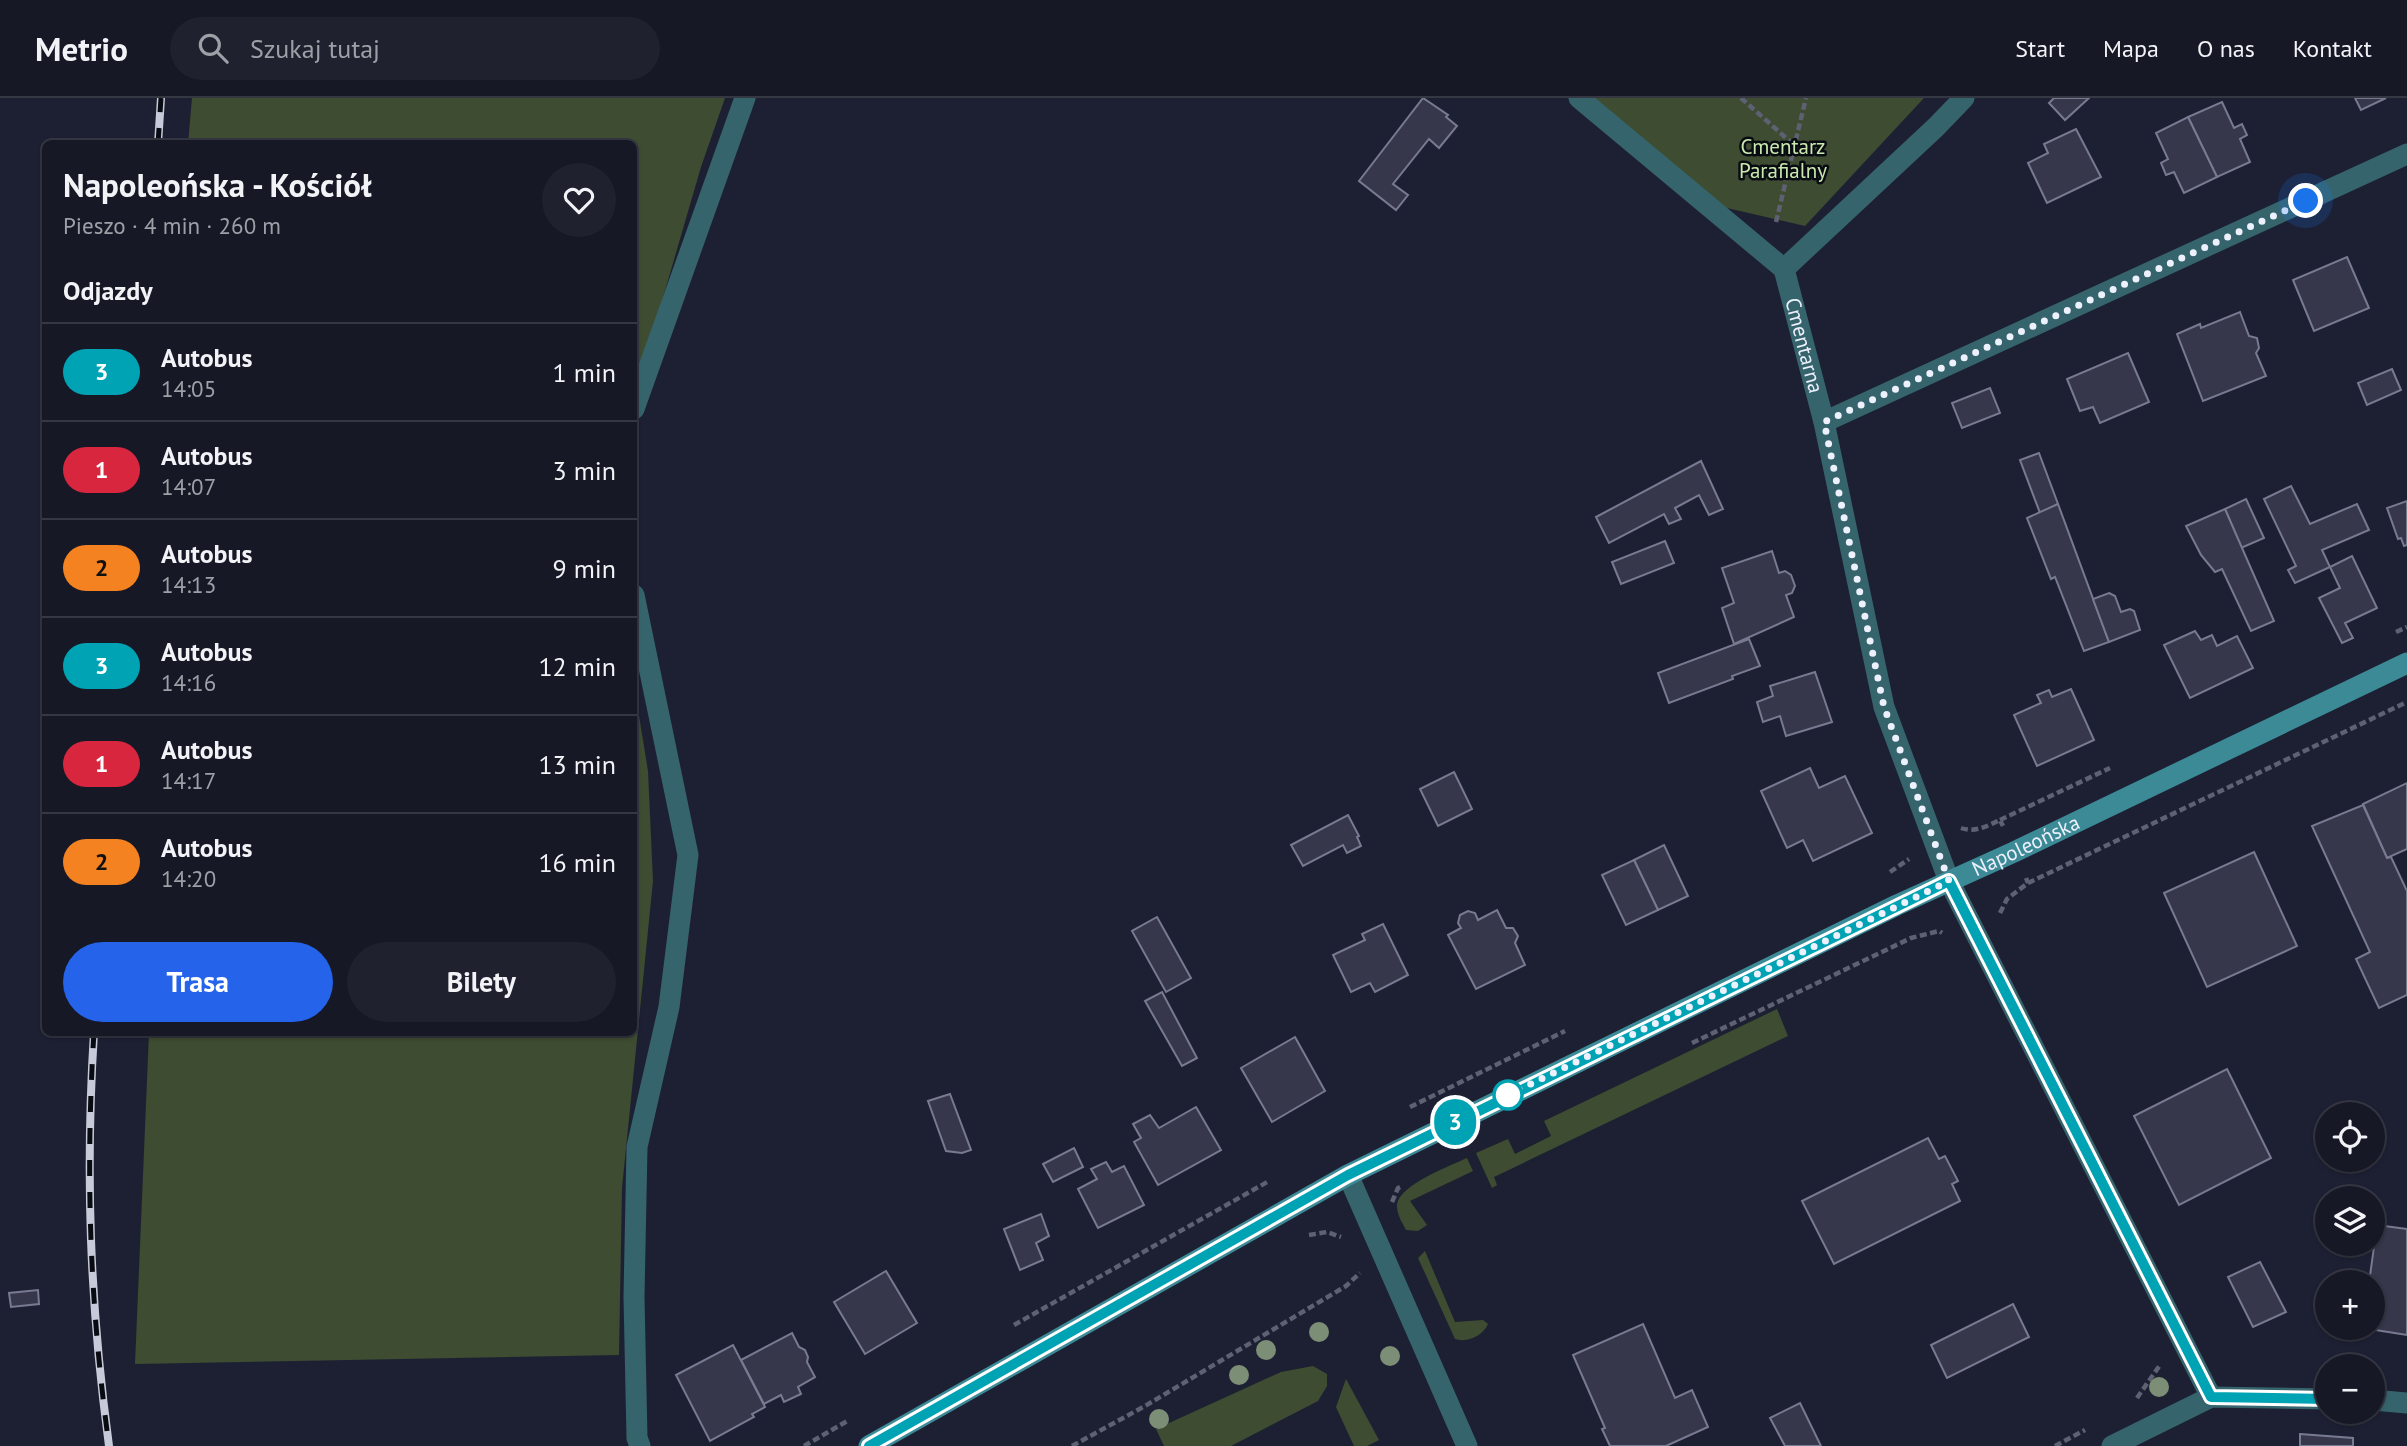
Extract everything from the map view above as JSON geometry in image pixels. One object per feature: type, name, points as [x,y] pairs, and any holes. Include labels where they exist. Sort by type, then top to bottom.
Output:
[{"type":"street","points":[[637,402],[745,98]]},
{"type":"street","name":"Cmentarna","points":[[1579,98],[1791,263],[1884,707],[1949,881],[2211,1397]]},
{"type":"street","points":[[1791,263],[1964,98]]},
{"type":"street","points":[[1824,422],[2407,154]]},
{"type":"street","points":[[637,609],[688,855],[669,1007],[637,1147],[634,1297],[637,1438],[640,1446]]},
{"type":"street","name":"Napoleońska","points":[[869,1446],[1348,1175],[1949,881],[2407,663]]},
{"type":"street","points":[[1348,1175],[1467,1446]]},
{"type":"street","points":[[2112,1446],[2211,1397],[2315,1399]]},
{"type":"street","points":[[2385,1401],[2407,1403]]},
{"type":"path","points":[[1741,98],[1794,145]]},
{"type":"path","points":[[1791,263],[1775,227],[1806,98]]},
{"type":"path","points":[[2028,883],[2407,702]]},
{"type":"path","points":[[1682,1048],[1911,938],[1939,931],[1945,935]]},
{"type":"path","points":[[1394,1210],[1392,1202],[1398,1188],[1407,1183]]},
{"type":"path","points":[[1302,1238],[1327,1231],[1346,1242]]},
{"type":"path","points":[[1072,1446],[1145,1406],[1346,1286],[1360,1272]]},
{"type":"path","points":[[2132,1405],[2166,1356]]},
{"type":"path","points":[[2055,1446],[2088,1428]]},
{"type":"green space","points":[[192,98],[725,98],[701,167],[637,387],[637,140],[188,140]]},
{"type":"green space","name":"Cmentarz Parafialny","points":[[1591,98],[1924,98],[1805,226],[1714,205]]},
{"type":"green space","points":[[637,703],[648,771],[653,881],[622,1188],[619,1355],[135,1364],[149,1036],[637,1036]]},
{"type":"green space","points":[[1777,1009],[1788,1036],[1494,1177],[1497,1185],[1492,1188],[1476,1153],[1508,1139],[1515,1154],[1551,1136],[1544,1121]]},
{"type":"green space","points":[[1467,1158],[1473,1171],[1410,1201],[1427,1225],[1418,1231],[1406,1230],[1397,1211],[1400,1197],[1427,1176]]},
{"type":"green space","points":[[1425,1251],[1455,1322],[1483,1320],[1488,1324],[1479,1335],[1465,1340],[1455,1339],[1418,1258]]},
{"type":"green space","points":[[1313,1366],[1327,1374],[1327,1386],[1318,1401],[1231,1446],[1164,1446],[1156,1429],[1281,1372]]},
{"type":"green space","points":[[1346,1379],[1379,1440],[1367,1446],[1354,1446],[1336,1407]]},
{"type":"building","points":[[1423,98],[1448,115],[1446,117],[1457,126],[1439,148],[1429,139],[1393,184],[1408,195],[1396,210],[1359,181]]},
{"type":"building","points":[[2054,98],[2089,98],[2065,120],[2049,103]]},
{"type":"building","points":[[2355,98],[2386,98],[2361,110]]},
{"type":"building","points":[[2222,102],[2234,128],[2242,124],[2247,135],[2240,139],[2250,162],[2217,177],[2188,117]]},
{"type":"building","points":[[2188,117],[2217,177],[2184,193],[2174,172],[2166,175],[2161,163],[2168,159],[2156,133]]},
{"type":"building","points":[[2076,129],[2101,177],[2047,203],[2028,163],[2048,153],[2044,144]]},
{"type":"building","points":[[2347,257],[2369,308],[2314,331],[2293,280]]},
{"type":"building","points":[[2240,312],[2249,336],[2257,338],[2259,348],[2256,353],[2266,376],[2203,401],[2177,334],[2200,324],[2201,328]]},
{"type":"building","points":[[2128,353],[2149,402],[2100,423],[2093,407],[2080,411],[2067,379]]},
{"type":"building","points":[[2392,369],[2401,390],[2367,405],[2358,383]]},
{"type":"building","points":[[1990,388],[2000,413],[1962,428],[1952,403]]},
{"type":"building","points":[[2039,453],[2058,504],[2040,513],[2020,460]]},
{"type":"building","points":[[1701,461],[1723,509],[1709,515],[1699,495],[1675,508],[1681,519],[1669,524],[1664,514],[1609,543],[1596,517]]},
{"type":"building","points":[[2291,486],[2310,524],[2357,504],[2369,530],[2322,550],[2330,567],[2295,583],[2288,570],[2296,566],[2264,499]]},
{"type":"building","points":[[2246,499],[2264,538],[2241,548],[2225,509]]},
{"type":"building","points":[[2407,501],[2407,545],[2404,546],[2401,538],[2398,539],[2387,508]]},
{"type":"building","points":[[2058,504],[2109,642],[2084,651],[2055,577],[2051,579],[2027,518]]},
{"type":"building","points":[[2225,509],[2274,621],[2251,631],[2222,569],[2215,572],[2201,555],[2186,526]]},
{"type":"building","points":[[1665,541],[1674,563],[1621,584],[1612,562]]},
{"type":"building","points":[[1772,551],[1779,573],[1785,571],[1791,575],[1795,586],[1792,593],[1786,595],[1794,617],[1734,644],[1722,608],[1734,603],[1722,568]]},
{"type":"building","points":[[2352,556],[2377,608],[2345,623],[2353,638],[2342,643],[2319,598],[2340,588],[2330,567]]},
{"type":"building","points":[[2109,593],[2115,596],[2121,612],[2130,609],[2134,611],[2140,630],[2109,642],[2093,599]]},
{"type":"building","points":[[2195,631],[2201,640],[2212,635],[2217,646],[2237,636],[2253,668],[2190,698],[2164,645]]},
{"type":"building","points":[[1749,639],[1760,666],[1669,703],[1658,673]]},
{"type":"building","points":[[1815,672],[1832,722],[1786,736],[1780,716],[1763,722],[1757,702],[1773,696],[1770,686]]},
{"type":"building","points":[[2071,689],[2094,740],[2037,766],[2014,715],[2041,703],[2037,695],[2049,690],[2052,697]]},
{"type":"building","points":[[1810,768],[1819,788],[1845,776],[1872,833],[1813,861],[1803,840],[1787,848],[1761,791]]},
{"type":"building","points":[[1454,772],[1472,809],[1438,826],[1420,789]]},
{"type":"building","points":[[2407,783],[2407,849],[2387,858],[2363,804]]},
{"type":"building","points":[[2363,805],[2387,858],[2391,857],[2407,891],[2407,995],[2379,1008],[2356,959],[2370,952],[2312,826]]},
{"type":"building","points":[[1348,815],[1361,846],[1347,853],[1343,845],[1303,866],[1291,845]]},
{"type":"building","points":[[1664,845],[1688,896],[1658,910],[1634,860]]},
{"type":"building","points":[[2254,852],[2297,946],[2207,987],[2164,893]]},
{"type":"building","points":[[1634,860],[1658,910],[1626,925],[1602,875]]},
{"type":"building","points":[[1497,910],[1506,928],[1513,928],[1518,936],[1515,943],[1525,965],[1476,989],[1448,935],[1461,928],[1458,923],[1460,915],[1468,911],[1475,913],[1478,920]]},
{"type":"building","points":[[1157,917],[1191,978],[1166,992],[1132,931]]},
{"type":"building","points":[[1383,924],[1408,975],[1375,992],[1370,983],[1351,992],[1333,955],[1365,940],[1362,934]]},
{"type":"building","points":[[1162,992],[1197,1058],[1182,1066],[1145,1001]]},
{"type":"building","points":[[1295,1037],[1325,1091],[1272,1122],[1241,1068]]},
{"type":"building","points":[[2227,1069],[2271,1158],[2179,1205],[2134,1116]]},
{"type":"building","points":[[950,1094],[971,1150],[962,1153],[946,1151],[928,1101]]},
{"type":"building","points":[[1196,1107],[1221,1150],[1158,1185],[1134,1142],[1141,1138],[1133,1124],[1150,1115],[1159,1128]]},
{"type":"building","points":[[1928,1138],[1939,1159],[1945,1156],[1958,1181],[1952,1184],[1960,1201],[1834,1264],[1802,1201]]},
{"type":"building","points":[[1074,1148],[1083,1167],[1053,1182],[1043,1164]]},
{"type":"building","points":[[1106,1162],[1112,1172],[1124,1166],[1144,1205],[1098,1228],[1078,1189],[1097,1179],[1091,1169]]},
{"type":"building","points":[[1041,1214],[1049,1236],[1036,1243],[1043,1260],[1020,1270],[1004,1229]]},
{"type":"building","points":[[2385,1226],[2407,1229],[2407,1335],[2385,1332],[2385,1270],[2371,1270],[2373,1256],[2385,1256]]},
{"type":"building","points":[[2260,1262],[2286,1312],[2253,1327],[2228,1277]]},
{"type":"building","points":[[886,1271],[917,1323],[865,1354],[834,1302]]},
{"type":"building","points":[[38,1290],[39,1304],[11,1307],[9,1293]]},
{"type":"building","points":[[2013,1304],[2029,1337],[1947,1378],[1931,1345]]},
{"type":"building","points":[[1643,1324],[1675,1398],[1692,1390],[1708,1427],[1666,1446],[1610,1446],[1602,1429],[1605,1428],[1573,1355]]},
{"type":"building","points":[[792,1333],[799,1347],[805,1350],[807,1362],[815,1377],[798,1387],[801,1394],[784,1402],[781,1395],[764,1404],[741,1360]]},
{"type":"building","points":[[733,1345],[765,1407],[752,1414],[754,1417],[710,1441],[676,1375]]},
{"type":"building","points":[[1800,1403],[1821,1446],[1785,1446],[1770,1418]]},
{"type":"building","points":[[2300,1434],[2353,1438],[2353,1446],[2300,1446]]},
{"type":"railway","points":[[158,140],[161,98]]},
{"type":"railway","points":[[94,1036],[90,1137],[91,1240],[97,1342],[109,1446]]},
{"type":"bus line","name":"3","points":[[869,1446],[1348,1175],[1949,881],[2211,1397],[2315,1399]]},
{"type":"route","points":[[1508,1095],[1949,881],[1884,707],[1824,422],[2306,201]]}]
